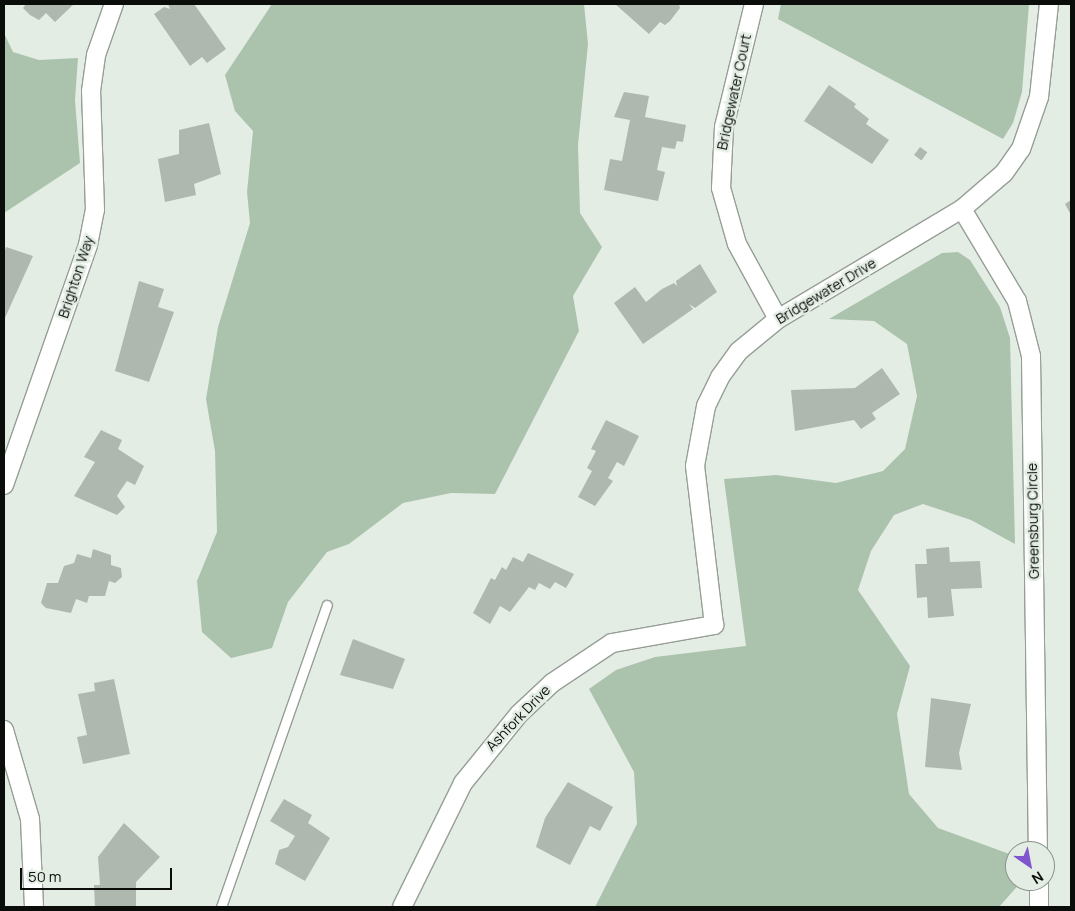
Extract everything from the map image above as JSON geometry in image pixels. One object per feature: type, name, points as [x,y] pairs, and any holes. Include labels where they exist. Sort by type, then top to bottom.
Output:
[{"type":"street","name":"Brighton Way","points":[[4,485],[88,244],[94,210],[91,91],[96,55],[114,4]]},
{"type":"street","name":"Bridgewater Court","points":[[754,4],[724,127],[721,188],[737,244],[778,319]]},
{"type":"street","name":"Bridgewater Drive","points":[[714,625],[696,488],[698,436],[720,377],[739,351],[778,319],[962,209],[1004,173],[1032,123],[1049,4]]},
{"type":"street","name":"Greensburg Circle","points":[[962,209],[1017,301],[1030,356],[1038,841]]},
{"type":"street","name":"Ashfork Drive","points":[[402,907],[463,784],[519,714],[552,683],[612,643],[714,625]]},
{"type":"street","points":[[4,730],[30,819],[34,907]]},
{"type":"street","points":[[1039,891],[1039,907]]},
{"type":"lane","points":[[221,907],[327,605]]},
{"type":"green space","points":[[272,4],[584,4],[588,44],[578,145],[580,213],[602,247],[573,296],[579,331],[495,494],[451,493],[403,503],[349,544],[327,552],[288,602],[272,648],[231,658],[202,632],[197,581],[217,532],[215,451],[206,399],[218,327],[250,223],[247,192],[253,131],[235,111],[225,75]]},
{"type":"green space","points":[[781,4],[1029,4],[1022,92],[1013,123],[1003,139],[778,19]]},
{"type":"green space","points":[[4,33],[13,52],[39,60],[78,58],[75,100],[80,163],[4,213]]},
{"type":"green space","points":[[958,252],[970,260],[1000,307],[1010,338],[1015,544],[971,520],[923,504],[894,515],[871,551],[858,590],[910,666],[897,714],[909,794],[938,828],[1005,852],[1005,891],[1013,891],[999,907],[595,907],[637,824],[634,772],[589,689],[616,670],[655,657],[746,646],[724,479],[776,475],[836,483],[883,471],[905,449],[917,396],[907,344],[874,321],[829,319],[942,253]]},
{"type":"building","points":[[26,4],[74,4],[55,22],[46,13],[39,20],[30,15],[23,8]]},
{"type":"building","points":[[168,4],[194,4],[226,49],[207,63],[202,57],[190,66],[154,14],[164,7],[170,9]]},
{"type":"building","points":[[615,4],[679,4],[680,8],[670,21],[665,25],[660,22],[649,34]]},
{"type":"building","points":[[829,85],[856,104],[854,107],[869,119],[866,124],[889,140],[872,164],[804,121]]},
{"type":"building","points":[[624,92],[649,96],[645,117],[686,125],[683,142],[677,141],[675,149],[662,147],[657,170],[665,172],[658,201],[604,190],[610,159],[622,161],[630,120],[614,117]]},
{"type":"building","points":[[209,123],[221,174],[194,184],[196,195],[165,202],[158,159],[179,154],[179,130]]},
{"type":"building","points":[[920,147],[927,152],[921,160],[914,155]]},
{"type":"building","points":[[1071,200],[1071,215],[1065,204]]},
{"type":"building","points":[[6,247],[33,256],[4,320],[4,253]]},
{"type":"building","points":[[700,264],[717,292],[695,308],[689,304],[693,309],[643,344],[614,303],[635,287],[646,302],[662,289],[674,283],[677,286],[676,281]]},
{"type":"building","points":[[139,281],[164,289],[158,307],[174,312],[149,382],[115,371]]},
{"type":"building","points":[[882,368],[900,394],[872,413],[876,419],[861,429],[854,420],[795,431],[791,390],[855,388]]},
{"type":"building","points":[[606,420],[639,436],[624,466],[617,462],[608,478],[613,481],[595,506],[578,497],[592,471],[587,468],[596,451],[591,449]]},
{"type":"building","points":[[101,430],[122,440],[118,449],[144,466],[135,485],[127,481],[117,496],[125,507],[117,515],[74,496],[95,462],[84,457]]},
{"type":"building","points":[[949,547],[950,562],[980,561],[982,588],[951,589],[954,616],[928,618],[927,597],[917,598],[915,564],[927,564],[926,549]]},
{"type":"building","points":[[93,549],[111,555],[111,565],[121,568],[122,577],[115,583],[109,581],[105,596],[89,596],[87,603],[76,599],[71,613],[46,608],[41,603],[47,583],[58,583],[64,566],[74,563],[77,554],[91,558]]},
{"type":"building","points":[[528,553],[574,574],[566,588],[555,582],[550,589],[539,583],[535,590],[529,587],[510,612],[500,606],[490,624],[473,613],[491,578],[495,580],[502,567],[506,570],[513,557],[523,562]]},
{"type":"building","points":[[353,639],[405,659],[393,689],[340,675]]},
{"type":"building","points":[[114,679],[130,754],[83,764],[77,737],[87,735],[78,694],[95,691],[94,683]]},
{"type":"building","points":[[931,698],[971,704],[959,753],[962,770],[925,767]]},
{"type":"building","points":[[568,782],[613,807],[600,831],[590,826],[570,865],[536,847],[545,818]]},
{"type":"building","points":[[284,799],[312,815],[308,823],[330,838],[305,881],[275,864],[279,850],[288,847],[295,836],[270,821]]},
{"type":"building","points":[[124,823],[160,857],[136,882],[136,907],[95,907],[94,885],[100,885],[98,857]]}]
